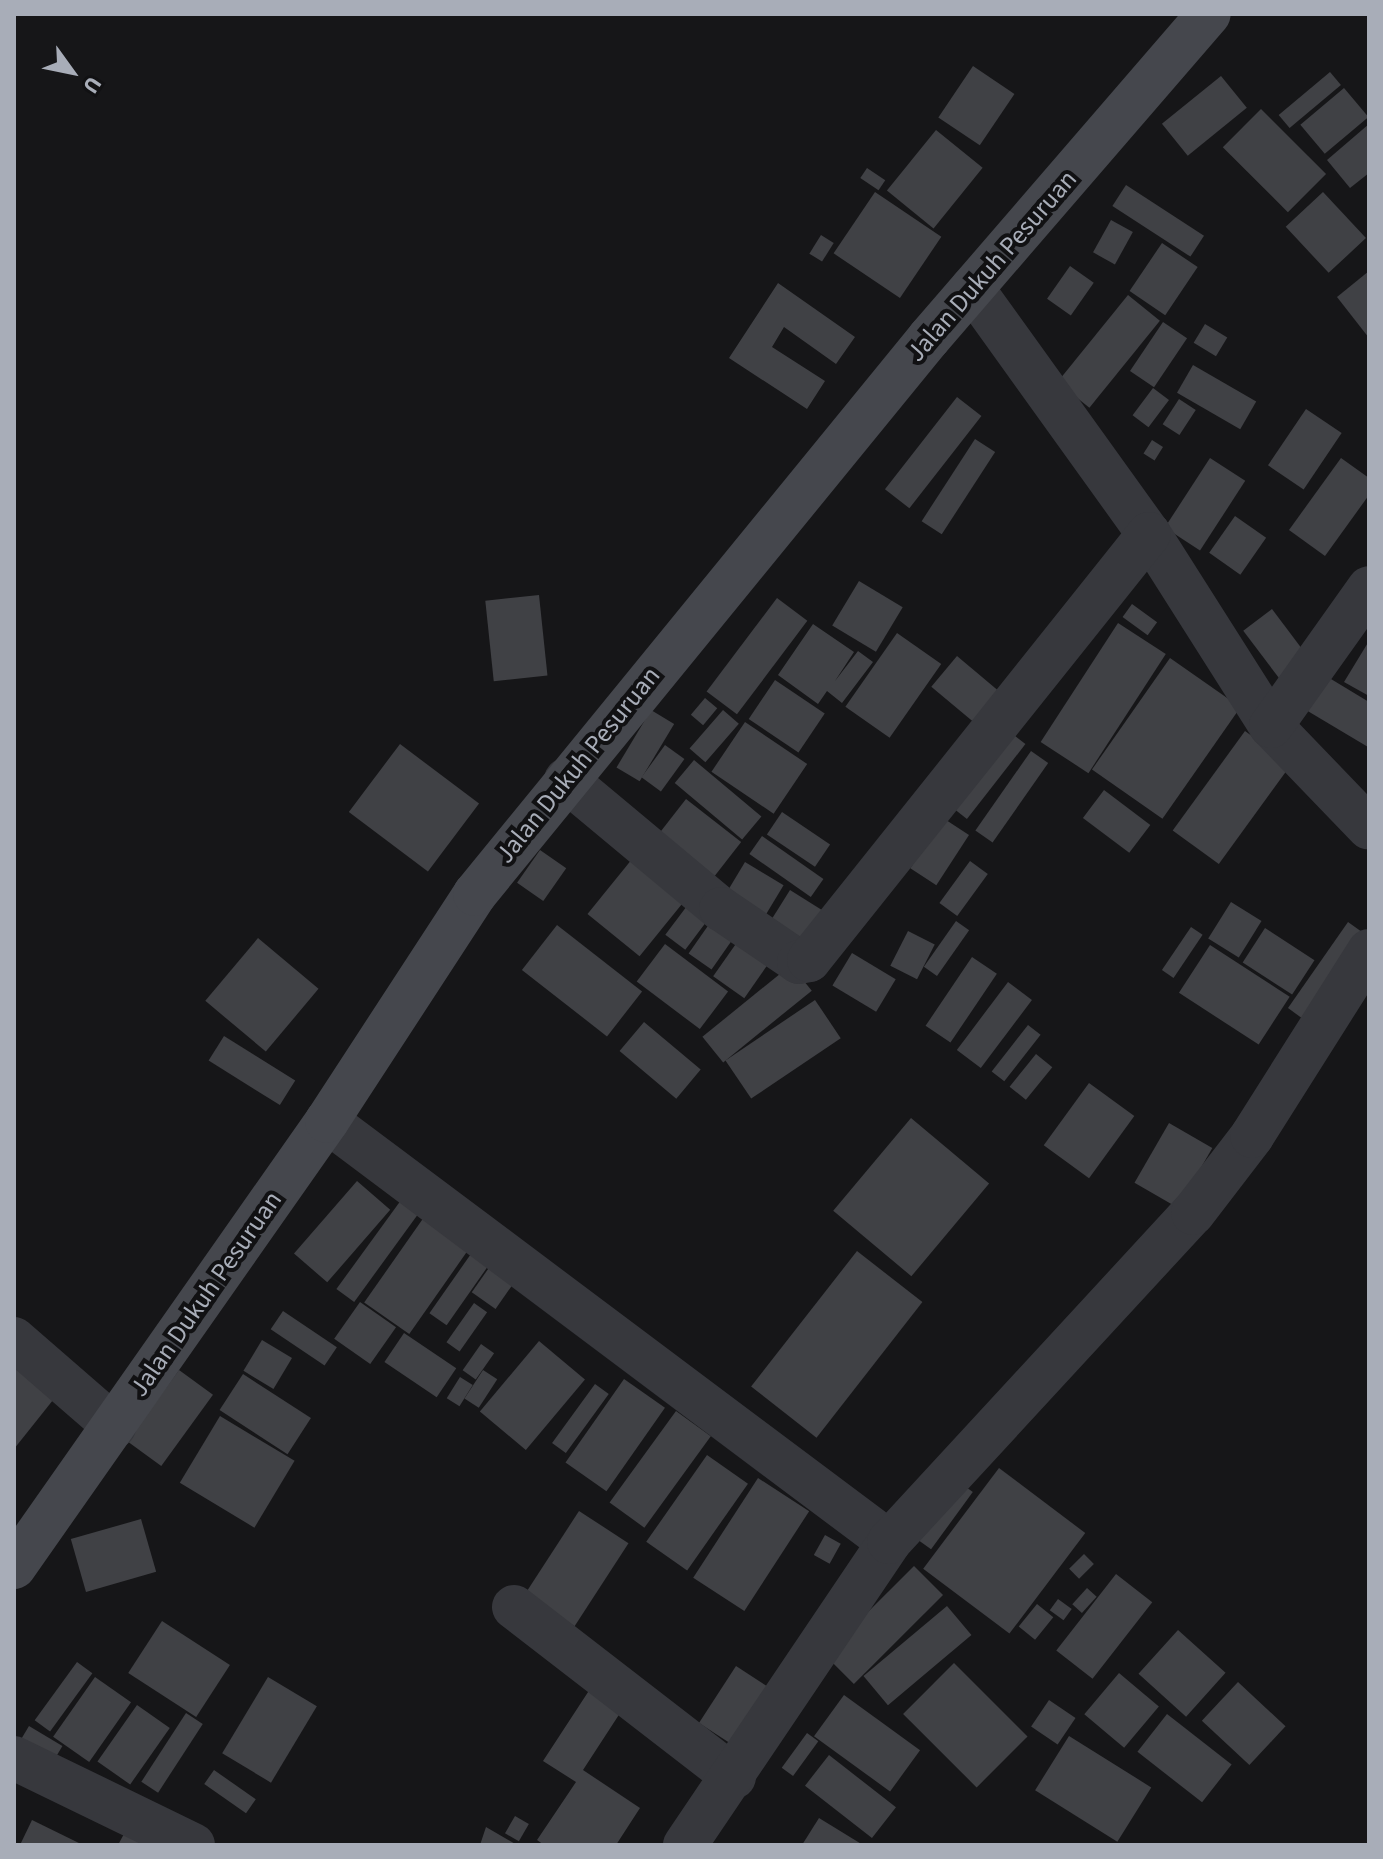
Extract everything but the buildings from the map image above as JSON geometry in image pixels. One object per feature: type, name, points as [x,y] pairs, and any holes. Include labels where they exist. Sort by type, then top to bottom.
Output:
[{"type":"street","name":"Jalan Dukuh Pesuruan","points":[[14,1567],[327,1121],[475,894],[972,288],[1209,14]]},
{"type":"street","points":[[972,288],[1149,534],[1271,726],[1369,828]]},
{"type":"street","points":[[566,780],[721,909],[799,962],[809,960],[1149,534]]},
{"type":"street","points":[[1271,726],[1369,588]]},
{"type":"street","points":[[685,1845],[734,1777],[793,1676],[889,1542],[1193,1213],[1252,1136],[1369,951]]},
{"type":"street","points":[[327,1121],[889,1542]]},
{"type":"street","points":[[14,1339],[114,1426]]},
{"type":"street","points":[[514,1607],[734,1777]]},
{"type":"street","points":[[14,1758],[193,1845]]}]
